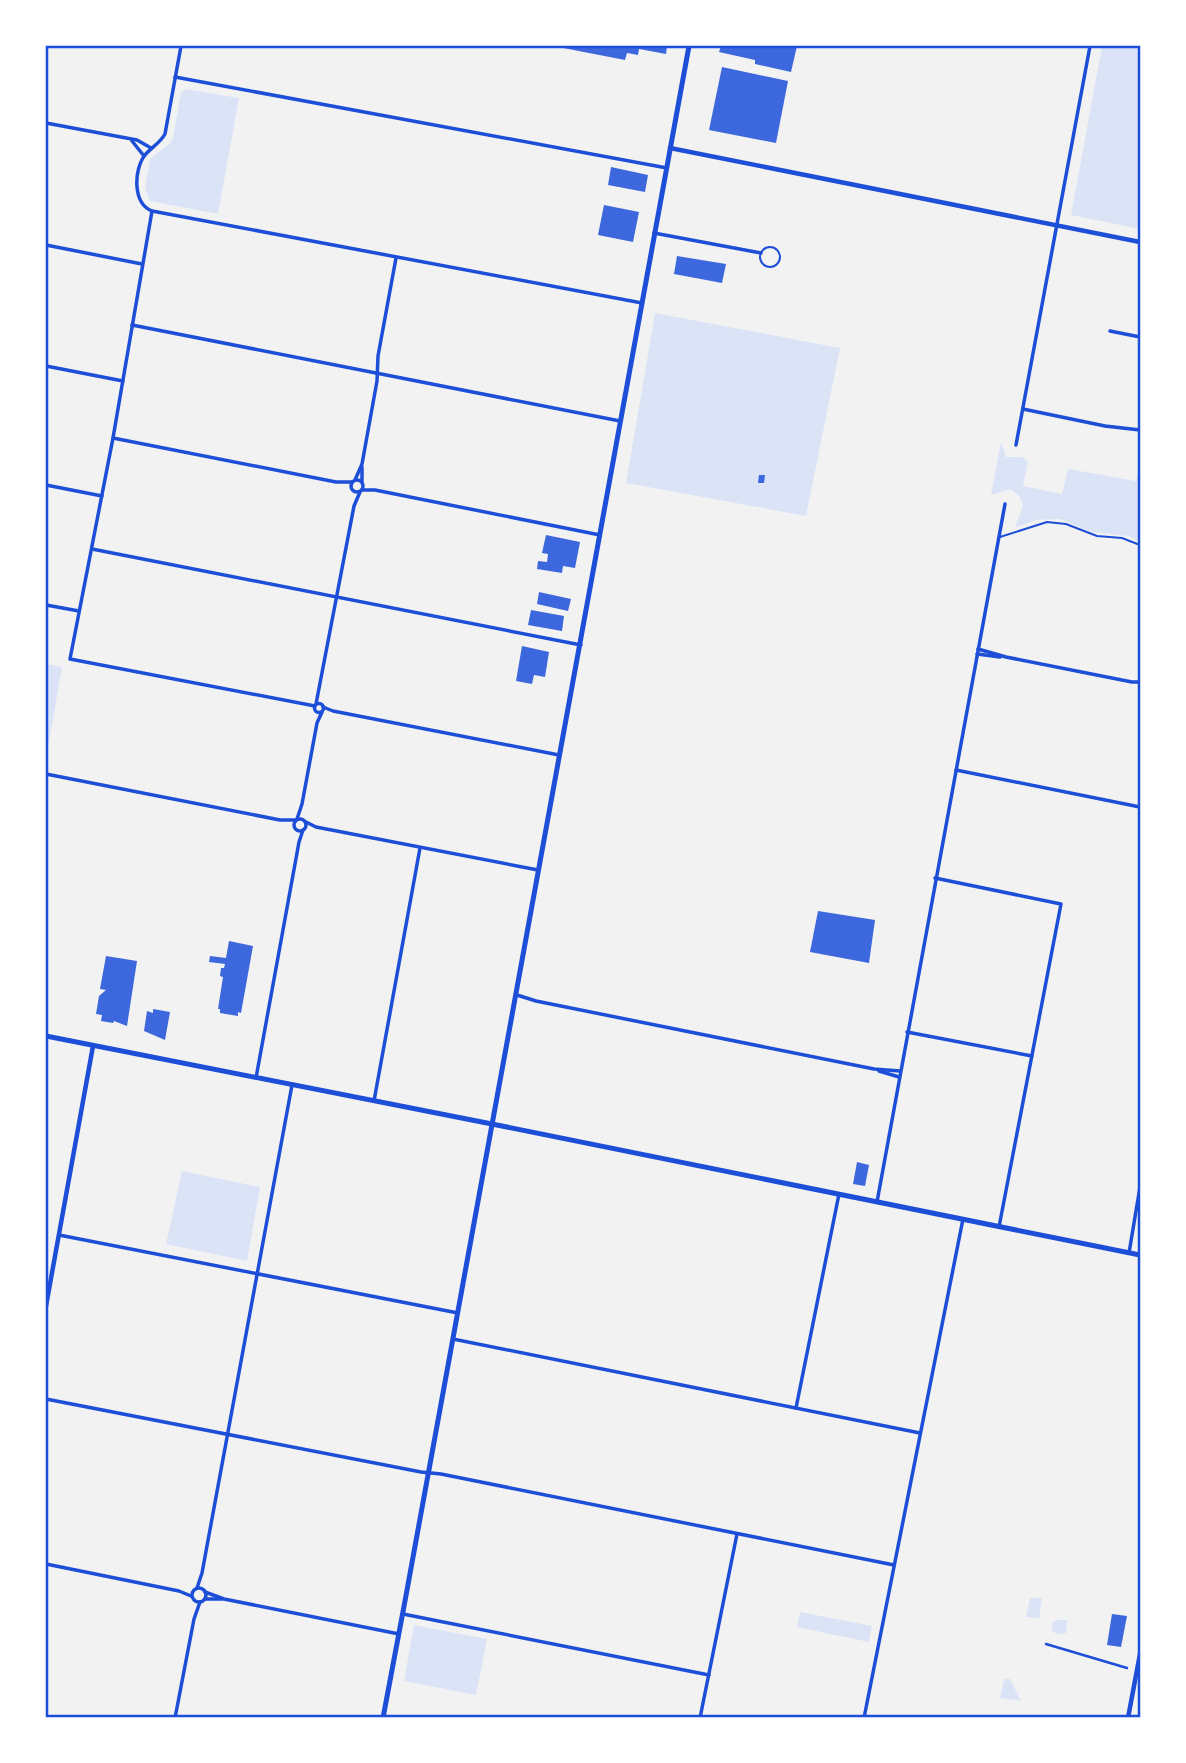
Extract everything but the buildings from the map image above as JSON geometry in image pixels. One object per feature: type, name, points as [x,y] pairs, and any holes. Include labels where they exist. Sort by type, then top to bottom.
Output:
[{"type":"main road","points":[[383,1717],[559,755],[582,645],[689,46]]},
{"type":"main road","points":[[46,1036],[1140,1255]]},
{"type":"street","points":[[180,46],[164,134],[160,142],[144,156],[137,194],[141,204],[152,211],[642,303]]},
{"type":"street","points":[[1016,445],[1090,46]]},
{"type":"street","points":[[174,77],[667,168]]},
{"type":"street","points":[[46,123],[142,142],[152,149]]},
{"type":"street","points":[[130,140],[144,156]]},
{"type":"street","points":[[670,148],[1140,242]]},
{"type":"street","points":[[152,211],[113,438],[70,659],[559,755]]},
{"type":"street","points":[[654,233],[761,253]]},
{"type":"street","points":[[46,245],[142,264]]},
{"type":"street","points":[[256,1077],[299,842],[304,829],[301,820],[302,804],[320,691],[354,506],[361,491],[362,464],[378,356],[396,258]]},
{"type":"street","points":[[132,326],[620,421]]},
{"type":"street","points":[[1110,331],[1140,337]]},
{"type":"street","points":[[46,366],[123,381]]},
{"type":"street","points":[[1023,409],[1105,426],[1140,430]]},
{"type":"street","points":[[113,438],[336,482],[354,481],[375,490]]},
{"type":"street","points":[[354,506],[352,490],[362,464]]},
{"type":"street","points":[[336,482],[352,490],[375,490],[600,535]]},
{"type":"street","points":[[46,485],[102,496]]},
{"type":"street","points":[[877,1202],[1005,504]]},
{"type":"street","points":[[92,548],[582,645]]},
{"type":"street","points":[[46,605],[79,611]]},
{"type":"street","points":[[978,649],[1006,657],[1140,682]]},
{"type":"street","points":[[977,654],[1006,657]]},
{"type":"street","points":[[956,770],[1140,807]]},
{"type":"street","points":[[46,774],[280,820],[301,820],[316,827],[538,870]]},
{"type":"street","points":[[280,820],[296,828],[316,827]]},
{"type":"street","points":[[299,842],[296,828],[301,820]]},
{"type":"street","points":[[374,1101],[420,848]]},
{"type":"street","points":[[935,878],[1061,904],[999,1227]]},
{"type":"street","points":[[515,994],[874,1069],[899,1077]]},
{"type":"street","points":[[907,1032],[1032,1056]]},
{"type":"street","points":[[46,1306],[93,1046]]},
{"type":"street","points":[[874,1069],[900,1071]]},
{"type":"street","points":[[176,1717],[194,1619],[202,1601],[202,1573],[292,1084]]},
{"type":"street","points":[[1129,1253],[1140,1187]]},
{"type":"street","points":[[796,1408],[839,1194]]},
{"type":"street","points":[[864,1717],[963,1219]]},
{"type":"street","points":[[58,1235],[458,1313]]},
{"type":"street","points":[[453,1339],[920,1433]]},
{"type":"street","points":[[46,1399],[894,1565]]},
{"type":"street","points":[[701,1717],[737,1534]]},
{"type":"street","points":[[46,1564],[179,1591],[202,1601],[224,1599]]},
{"type":"street","points":[[194,1619],[192,1598],[200,1589]]},
{"type":"street","points":[[179,1591],[200,1589],[224,1599],[399,1634]]},
{"type":"street","points":[[403,1614],[709,1675]]},
{"type":"street","points":[[1046,1644],[1127,1668]]},
{"type":"street","points":[[1128,1717],[1140,1654]]},
{"type":"lane","points":[[766,248],[774,248],[779,252],[780,260],[768,267],[762,262],[761,253],[766,248]]},
{"type":"lane","points":[[999,538],[1047,522],[1066,524],[1097,536],[1122,538],[1140,545]]},
{"type":"shaded area","points":[[1102,46],[1140,46],[1140,229],[1071,215]]},
{"type":"shaded area","points":[[185,89],[239,98],[218,214],[150,201],[145,189],[150,159],[173,138],[181,92]]},
{"type":"shaded area","points":[[655,313],[840,348],[806,516],[626,483]]},
{"type":"shaded area","points":[[1001,442],[1006,457],[1022,457],[1028,461],[1023,486],[1062,494],[1068,469],[1136,481],[1140,462],[1140,542],[1128,536],[1092,532],[1060,519],[1036,520],[1015,528],[1023,505],[1019,496],[1011,489],[991,495]]},
{"type":"shaded area","points":[[46,664],[62,667],[46,760]]},
{"type":"shaded area","points":[[182,1171],[260,1187],[247,1261],[166,1244]]},
{"type":"shaded area","points":[[1030,1598],[1042,1598],[1039,1618],[1026,1617]]},
{"type":"shaded area","points":[[800,1612],[872,1626],[869,1642],[797,1627]]},
{"type":"shaded area","points":[[1056,1620],[1067,1620],[1066,1633],[1056,1634],[1052,1630],[1052,1623]]},
{"type":"shaded area","points":[[414,1625],[487,1639],[476,1695],[404,1681]]},
{"type":"shaded area","points":[[1004,1679],[1010,1679],[1021,1701],[1000,1698]]}]
